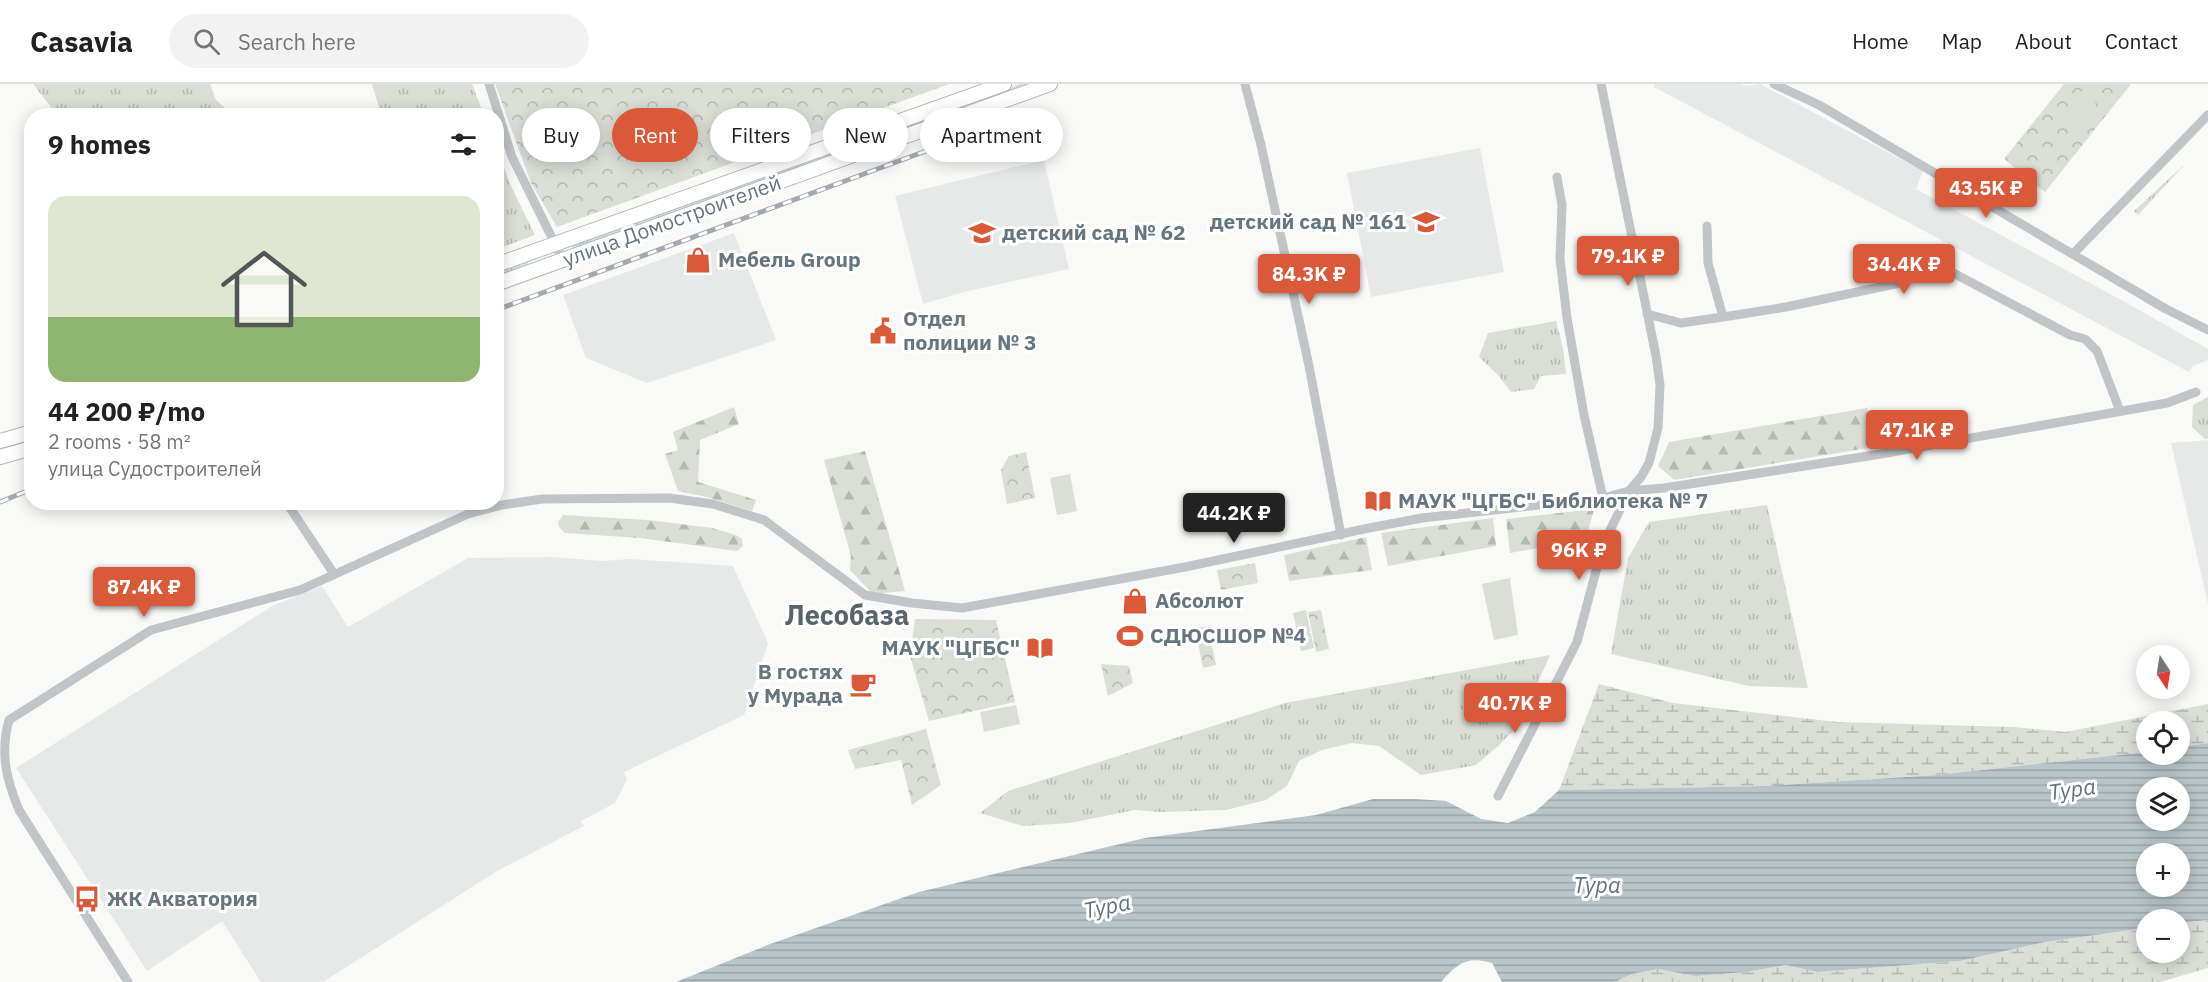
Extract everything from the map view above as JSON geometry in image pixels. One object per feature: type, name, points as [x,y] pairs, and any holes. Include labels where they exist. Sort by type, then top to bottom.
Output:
[{"type":"main road","name":"улица Домостроителей","points":[[504,263],[1004,84]]},
{"type":"main road","name":"улица Домостроителей","points":[[504,281],[1050,84]]},
{"type":"main road","points":[[0,441],[24,434]]},
{"type":"main road","points":[[0,457],[24,450]]},
{"type":"street","points":[[489,84],[497,108]]},
{"type":"street","points":[[1245,84],[1266,168],[1306,355],[1341,535]]},
{"type":"street","points":[[1498,796],[1577,642],[1603,545],[1629,491],[1649,463],[1658,428],[1660,385],[1600,84]]},
{"type":"street","points":[[1774,84],[1819,105],[2183,319],[2208,330]]},
{"type":"street","points":[[2073,254],[2208,115]]},
{"type":"street","points":[[504,132],[512,157],[563,260]]},
{"type":"street","points":[[1557,177],[1562,205],[1560,259],[1567,318],[1584,415],[1603,498]]},
{"type":"street","points":[[1707,226],[1708,263],[1723,318]]},
{"type":"street","points":[[1647,314],[1681,322],[1723,318],[1895,284],[1942,267],[2070,335],[2085,339],[2097,351],[2120,411]]},
{"type":"street","points":[[504,505],[542,499],[669,498],[713,504],[764,520],[865,595],[932,606],[972,607],[1185,567],[1422,518],[1603,498],[1629,491],[1664,488],[1881,454],[2166,403],[2196,392]]},
{"type":"street","points":[[291,510],[334,574]]},
{"type":"street","points":[[128,982],[24,819],[7,779],[2,756],[2,736],[9,720],[151,630],[300,590],[468,514],[483,510]]},
{"type":"shaded area","points":[[1655,84],[1741,84],[1745,86],[1760,84],[1923,171],[1916,189],[2208,349],[2208,360],[2193,366],[2189,372],[1654,87]]},
{"type":"shaded area","name":"детский сад № 161","points":[[1480,148],[1504,272],[1371,297],[1347,173]]},
{"type":"shaded area","name":"детский сад № 62","points":[[1036,162],[1044,162],[1069,269],[968,291],[923,304],[895,196]]},
{"type":"shaded area","points":[[734,233],[776,340],[647,383],[586,358],[563,295]]},
{"type":"shaded area","points":[[2208,440],[2208,604],[2171,443]]},
{"type":"shaded area","points":[[553,557],[601,561],[631,559],[733,566],[768,643],[744,715],[624,772],[627,779],[615,803],[581,821],[584,826],[497,871],[323,982],[261,982],[222,921],[147,971],[16,768],[274,605],[322,586],[348,627],[468,558]]},
{"type":"green space","points":[[33,84],[210,84],[216,100],[225,108],[52,108]]},
{"type":"green space","points":[[372,84],[472,84],[481,108],[379,108]]},
{"type":"green space","points":[[495,84],[949,84],[883,108],[823,108],[823,130],[811,134],[811,108],[710,108],[710,162],[735,162],[557,227],[531,183],[523,162],[600,162],[600,108],[522,108],[522,158]]},
{"type":"green space","points":[[1020,84],[1034,84],[967,108],[953,108]]},
{"type":"green space","points":[[2064,84],[2131,84],[2045,192],[2004,159]]},
{"type":"green space","points":[[2082,91],[2096,103],[2072,133],[2058,122]]},
{"type":"green space","points":[[920,120],[920,125],[908,129],[908,124]]},
{"type":"green space","points":[[823,155],[823,159],[572,249],[573,244],[802,162],[811,162],[811,159]]},
{"type":"green space","points":[[2185,164],[2138,215],[2134,211]]},
{"type":"green space","points":[[504,167],[510,184],[535,235],[504,246]]},
{"type":"green space","points":[[528,262],[528,267],[504,276],[504,269]]},
{"type":"green space","points":[[1556,321],[1563,348],[1566,374],[1541,376],[1534,389],[1511,392],[1498,375],[1479,357],[1488,333]]},
{"type":"green space","points":[[2208,397],[2208,438],[2205,439],[2192,427],[2193,405]]},
{"type":"green space","points":[[734,407],[739,424],[700,440],[698,482],[756,500],[752,511],[678,491],[665,454],[678,450],[673,432]]},
{"type":"green space","points":[[1867,408],[1874,447],[1674,480],[1658,466],[1669,442]]},
{"type":"green space","points":[[865,451],[905,591],[873,594],[850,570],[851,556],[824,460]]},
{"type":"green space","points":[[1026,452],[1035,498],[1007,504],[1001,470],[1009,456]]},
{"type":"green space","points":[[1070,474],[1077,511],[1057,515],[1050,478]]},
{"type":"green space","points":[[1767,505],[1808,688],[1749,686],[1611,654],[1628,558],[1649,522]]},
{"type":"green space","points":[[1594,509],[1586,539],[1510,553],[1506,519]]},
{"type":"green space","points":[[563,515],[648,520],[712,528],[736,535],[742,539],[743,546],[737,551],[640,538],[565,533],[559,527],[558,522]]},
{"type":"green space","points":[[1493,518],[1496,546],[1388,566],[1381,533]]},
{"type":"green space","points":[[1366,537],[1372,570],[1289,581],[1284,555]]},
{"type":"green space","points":[[1255,563],[1258,583],[1221,590],[1217,570]]},
{"type":"green space","points":[[1510,578],[1518,635],[1494,640],[1482,584]]},
{"type":"green space","points":[[1306,610],[1314,648],[1301,651],[1293,613]]},
{"type":"green space","points":[[1321,610],[1329,649],[1316,652],[1308,612]]},
{"type":"green space","points":[[915,619],[996,620],[1015,702],[929,721],[910,656]]},
{"type":"green space","points":[[1208,626],[1216,665],[1203,668],[1195,628]]},
{"type":"green space","points":[[1550,655],[1519,725],[1476,765],[1421,775],[1379,746],[1352,743],[1322,750],[1299,761],[1287,786],[1266,800],[1226,810],[1160,812],[1135,810],[1070,823],[1023,826],[980,813],[1008,791],[1285,703]]},
{"type":"green space","points":[[1101,664],[1129,666],[1133,683],[1108,696]]},
{"type":"green space","points":[[1599,684],[1673,703],[1837,722],[2014,727],[2065,732],[2136,718],[2136,753],[1937,775],[1766,786],[1559,790]]},
{"type":"green space","points":[[2208,704],[2208,743],[2190,746],[2190,711],[2172,711]]},
{"type":"green space","points":[[1016,705],[1020,724],[984,732],[980,712]]},
{"type":"green space","points":[[926,729],[941,785],[912,805],[901,760],[855,769],[848,750]]},
{"type":"green space","points":[[2208,920],[2208,968],[2160,982],[1615,982],[1632,974],[1658,969],[1695,976],[1746,972],[1786,965],[1817,972],[1960,961],[2045,942],[2136,929],[2136,963],[2190,963],[2190,922]]},
{"type":"water","name":"Тура","points":[[2208,743],[2208,920],[2190,922],[2190,909],[2136,909],[2136,929],[2045,942],[1960,961],[1817,972],[1786,965],[1746,972],[1695,976],[1658,969],[1632,974],[1615,982],[1502,982],[1492,963],[1476,960],[1458,966],[1441,982],[676,982],[770,944],[919,892],[1145,838],[1316,815],[1373,799],[1446,801],[1481,819],[1508,823],[1535,812],[1559,790],[1766,786],[1937,775],[2136,753],[2136,765],[2190,765],[2190,746]]},
{"type":"railway","points":[[504,307],[920,153]]},
{"type":"railway","points":[[0,502],[24,492]]},
{"type":"place","name":"детский сад № 161","points":[[1426,222]]},
{"type":"place","name":"детский сад № 62","points":[[982,233]]},
{"type":"place","name":"Мебель Group","points":[[698,260]]},
{"type":"place","name":"Отдел полиции № 3","points":[[883,331]]},
{"type":"place","name":"МАУК \"ЦГБС\" Библиотека № 7","points":[[1378,501]]},
{"type":"place","name":"Абсолют","points":[[1135,601]]},
{"type":"place","name":"СДЮСШОР №4","points":[[1130,636]]},
{"type":"place","name":"МАУК \"ЦГБС\"","points":[[1040,648]]},
{"type":"place","name":"В гостях у Мурада","points":[[863,684]]},
{"type":"place","name":"ЖК Акватория","points":[[87,899]]},
{"type":"district","name":"Лесобаза","points":[[847,616]]}]
